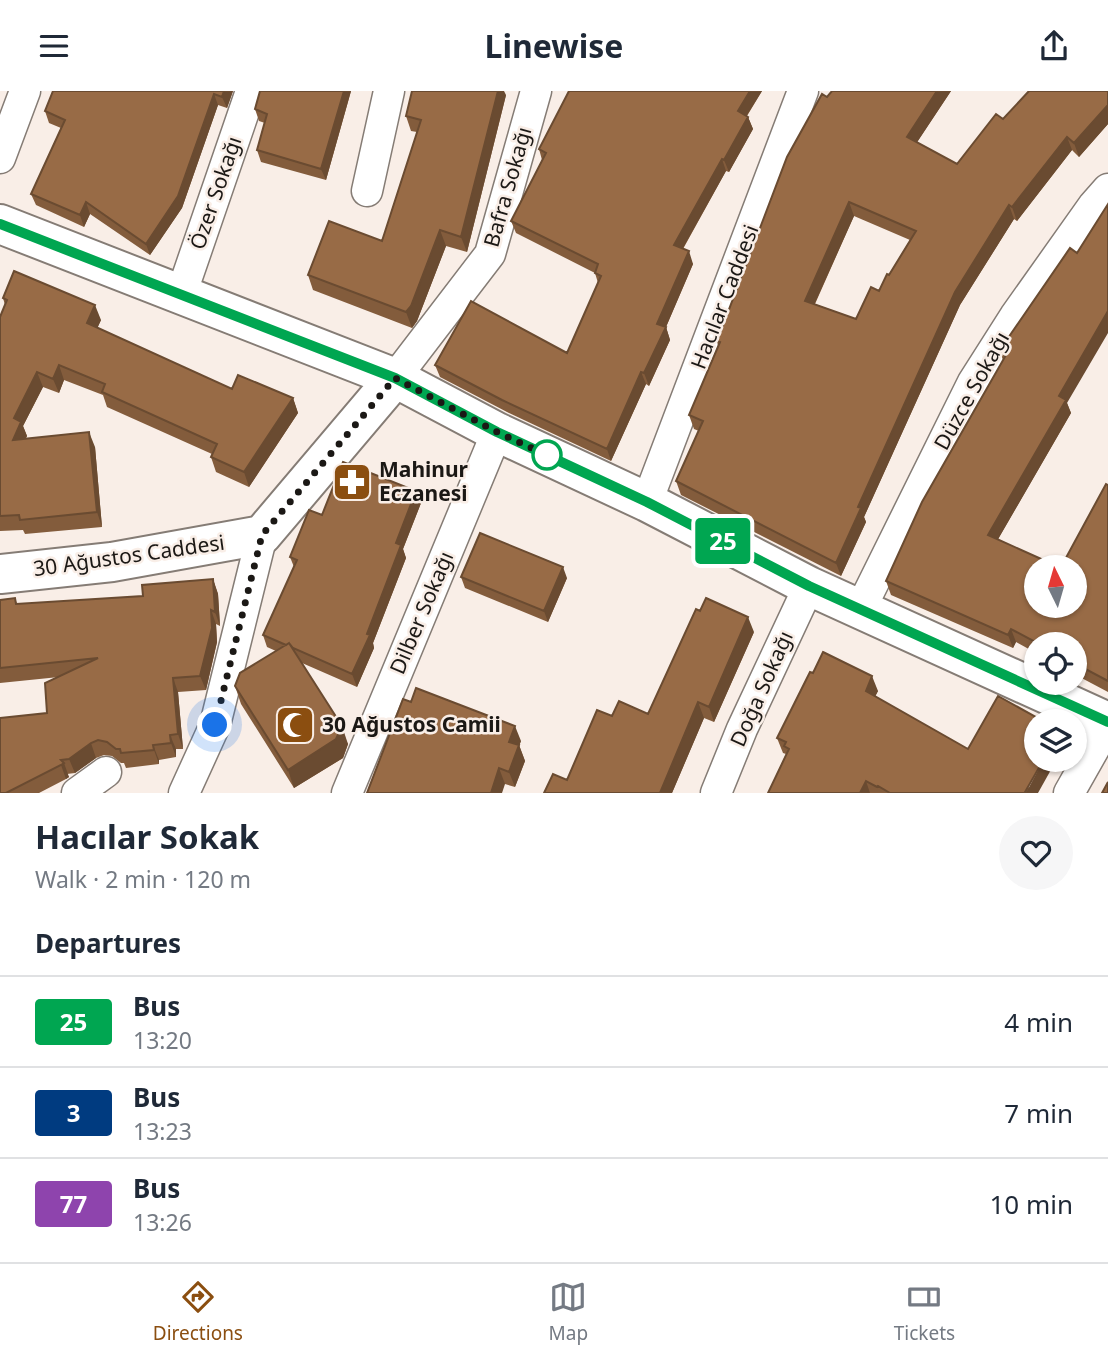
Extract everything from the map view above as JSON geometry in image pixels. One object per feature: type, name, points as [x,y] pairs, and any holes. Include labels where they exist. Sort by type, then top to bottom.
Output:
[{"type":"street","points":[[0,158],[25,91]]},
{"type":"street","name":"Özer Sokağı","points":[[181,295],[251,91]]},
{"type":"street","points":[[367,191],[389,91]]},
{"type":"street","name":"Bafra Sokağı","points":[[395,378],[490,254],[536,91]]},
{"type":"street","name":"Hacılar Caddesi","points":[[647,502],[803,91]]},
{"type":"street","name":"Düzce Sokağı","points":[[861,608],[973,382],[1022,305],[1108,189]]},
{"type":"street","points":[[0,224],[395,378],[497,432],[647,502],[809,586],[1108,723],[1069,793]]},
{"type":"street","points":[[184,793],[215,725],[262,535],[395,378]]},
{"type":"street","name":"Dilber Sokağı","points":[[347,793],[497,432]]},
{"type":"street","name":"30 Ağustos Caddesi","points":[[0,574],[112,562],[262,535]]},
{"type":"street","name":"Doğa Sokağı","points":[[716,793],[742,729],[809,586]]},
{"type":"street","points":[[77,793],[106,772]]},
{"type":"building","points":[[53,91],[224,91],[222,97],[214,94],[178,196],[146,244],[86,202],[80,215],[31,194],[65,120],[45,111]]},
{"type":"building","points":[[260,91],[344,91],[321,169],[257,150],[267,114],[255,109]]},
{"type":"building","points":[[412,91],[498,91],[461,237],[440,230],[411,306],[406,312],[308,275],[329,221],[382,241],[421,120],[406,116]]},
{"type":"building","points":[[569,91],[750,91],[738,111],[748,117],[674,245],[689,251],[657,324],[666,327],[644,373],[641,372],[607,449],[435,365],[471,301],[567,353],[601,276],[595,273],[598,264],[511,221],[546,153],[539,149]]},
{"type":"building","points":[[832,91],[937,91],[907,137],[957,164],[996,114],[1003,119],[1029,91],[1108,91],[1108,105],[1074,143],[1067,137],[1012,207],[1009,205],[955,292],[858,507],[861,508],[836,563],[676,481],[703,421],[689,415],[720,342],[717,341],[787,157],[822,94],[827,97]],"holes":[[[849,202],[916,231],[889,275],[887,274],[879,291],[871,287],[856,319],[805,301]]]},
{"type":"building","points":[[1108,204],[1108,311],[1059,396],[1066,400],[988,535],[1032,555],[1024,555],[1024,618],[1087,618],[1087,555],[1068,555],[1106,484],[1108,485],[1108,681],[1087,670],[1087,632],[1024,632],[1024,636],[1011,629],[1008,635],[886,581],[922,502],[1006,355],[1000,352],[1006,341],[1070,248],[1077,253]]},
{"type":"building","points":[[14,271],[95,305],[87,323],[232,389],[238,375],[293,398],[244,472],[211,457],[217,444],[102,392],[105,384],[59,365],[53,379],[37,372],[14,418],[21,422],[13,440],[89,432],[97,512],[20,520],[19,515],[0,516],[0,317],[7,300],[3,298]]},
{"type":"building","points":[[343,462],[416,491],[396,543],[401,545],[367,634],[370,635],[352,674],[293,648],[289,643],[286,645],[263,635],[297,560],[290,557],[309,510],[322,515]]},
{"type":"building","points":[[480,533],[563,567],[544,611],[461,577]]},
{"type":"building","points":[[213,579],[215,612],[211,610],[212,628],[200,676],[173,678],[178,734],[170,735],[171,743],[153,745],[154,750],[121,753],[120,749],[98,740],[69,759],[61,760],[64,763],[61,765],[6,793],[0,793],[0,718],[47,713],[45,683],[98,658],[0,668],[0,600],[15,598],[16,604],[143,596],[142,585]]},
{"type":"building","points":[[706,598],[748,617],[709,707],[698,702],[660,793],[544,793],[553,774],[567,780],[597,710],[612,716],[619,701],[648,714],[696,609],[700,611]]},
{"type":"building","name":"30 Ağustos Camii","points":[[289,643],[342,726],[336,739],[288,770],[235,686],[240,673]]},
{"type":"building","points":[[823,652],[872,676],[866,691],[968,749],[998,696],[1024,710],[1024,772],[1037,772],[1025,792],[1027,793],[890,793],[866,781],[860,793],[768,793],[789,749],[784,746],[786,742],[777,738],[810,672],[813,673]]},
{"type":"building","points":[[416,688],[515,726],[509,742],[519,745],[509,772],[499,768],[491,793],[367,793],[403,699],[411,702]]},
{"type":"building","points":[[1108,782],[1108,793],[1102,793]]},
{"type":"bus line","name":"25","points":[[0,224],[395,378],[497,432],[647,502],[809,586],[1108,722]]},
{"type":"place","name":"Mahinur Eczanesi","points":[[352,482]]},
{"type":"place","name":"30 Ağustos Camii","points":[[295,725]]},
{"type":"route","points":[[215,725],[262,535],[395,378],[547,455]]}]
